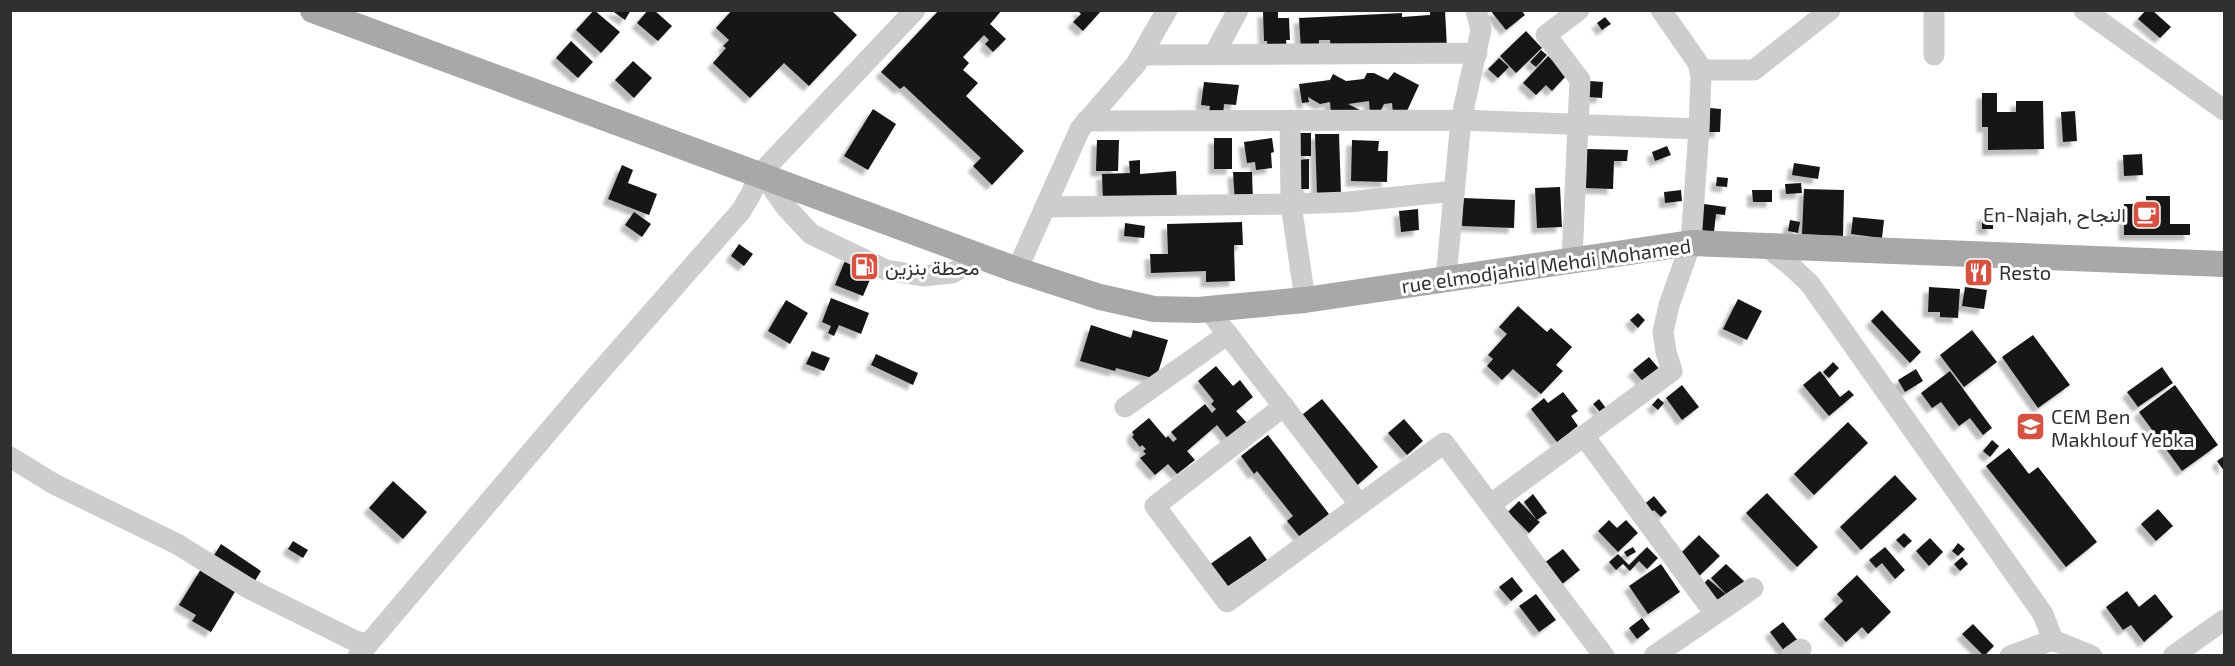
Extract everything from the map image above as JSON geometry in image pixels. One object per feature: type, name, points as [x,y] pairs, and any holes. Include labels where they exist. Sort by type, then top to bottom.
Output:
[{"type":"main road","name":"rue elmodjahid Mehdi Mohamed","points":[[314,10],[1017,270],[1100,297],[1154,309],[1208,309],[1305,300],[1691,243],[2224,264]]},
{"type":"street","points":[[10,457],[54,484],[177,544],[248,588],[353,640],[363,650],[583,391],[741,211],[761,176],[915,10]]},
{"type":"street","points":[[1017,270],[1071,147],[1086,121],[1142,55],[1167,10]]},
{"type":"street","points":[[1215,53],[1238,10]]},
{"type":"street","points":[[1446,278],[1461,120],[1481,30],[1476,10]]},
{"type":"street","points":[[1572,260],[1580,80],[1546,35],[1579,10]]},
{"type":"street","points":[[1491,504],[1672,371],[1663,332],[1669,305],[1691,243],[1699,129],[1700,70],[1698,63],[1661,10]]},
{"type":"street","points":[[1700,70],[1754,70],[1830,10]]},
{"type":"street","points":[[1934,10],[1934,55]]},
{"type":"street","points":[[2084,10],[2224,110]]},
{"type":"street","points":[[1142,55],[1477,53]]},
{"type":"street","points":[[1290,120],[1291,204],[1305,300]]},
{"type":"street","points":[[1086,121],[1461,120],[1699,129]]},
{"type":"street","points":[[761,176],[811,234],[886,270],[923,276],[952,273],[982,257]]},
{"type":"street","points":[[1045,207],[1348,202],[1454,191]]},
{"type":"street","points":[[1766,246],[1810,284],[2043,614],[2053,640]]},
{"type":"street","points":[[1208,309],[1360,505]]},
{"type":"street","points":[[1125,406],[1228,334]]},
{"type":"street","points":[[1284,406],[1155,506],[1227,602],[1444,443],[1604,656]]},
{"type":"street","points":[[1584,436],[1715,614]]},
{"type":"street","points":[[1654,656],[1753,588]]},
{"type":"street","points":[[2173,656],[2224,620]]},
{"type":"street","points":[[2010,656],[2053,640],[2092,656]]},
{"type":"building","points":[[594,10],[620,32],[601,53],[576,30]]},
{"type":"building","points":[[611,10],[631,10],[625,20]]},
{"type":"building","points":[[648,10],[654,10],[672,26],[658,41],[637,23]]},
{"type":"building","points":[[732,10],[831,10],[857,35],[809,86],[784,63],[750,98],[713,63],[726,48],[723,46],[729,40],[716,28]]},
{"type":"building","points":[[939,10],[1002,10],[990,24],[1006,39],[993,52],[985,44],[989,40],[984,35],[963,57],[969,63],[963,70],[978,83],[966,96],[1024,151],[992,185],[973,166],[981,158],[904,86],[900,89],[881,72]]},
{"type":"building","points":[[1077,10],[1102,10],[1083,31],[1073,22],[1081,14]]},
{"type":"building","points":[[1430,10],[1445,10],[1447,48],[1331,51],[1330,40],[1319,40],[1319,49],[1301,50],[1299,18],[1402,13],[1402,17],[1430,15]]},
{"type":"building","points":[[1490,10],[1521,10],[1525,15],[1506,30]]},
{"type":"building","points":[[2146,10],[2152,10],[2171,27],[2160,38],[2138,19]]},
{"type":"building","points":[[1278,11],[1278,18],[1289,18],[1290,40],[1286,40],[1287,49],[1268,50],[1267,41],[1264,41],[1263,12]]},
{"type":"building","points":[[1605,17],[1611,24],[1602,30],[1597,23]]},
{"type":"building","points":[[1526,31],[1542,48],[1516,73],[1500,56]]},
{"type":"building","points":[[571,41],[593,62],[578,78],[556,58]]},
{"type":"building","points":[[1541,50],[1547,55],[1536,67],[1530,62]]},
{"type":"building","points":[[1548,56],[1568,74],[1552,91],[1546,85],[1536,95],[1523,83]]},
{"type":"building","points":[[1499,58],[1509,67],[1498,78],[1488,69]]},
{"type":"building","points":[[633,61],[652,78],[634,98],[615,80]]},
{"type":"building","points":[[1394,72],[1419,85],[1407,111],[1393,113],[1392,103],[1384,104],[1380,112],[1370,113],[1369,101],[1348,104],[1360,110],[1331,114],[1330,102],[1320,104],[1308,97],[1309,102],[1302,103],[1299,84],[1330,80],[1333,74],[1346,81],[1364,79],[1367,73],[1374,73],[1388,80]]},
{"type":"building","points":[[1590,81],[1603,82],[1602,98],[1589,97]]},
{"type":"building","points":[[1204,82],[1239,85],[1236,105],[1224,104],[1223,115],[1209,114],[1210,106],[1201,105]]},
{"type":"building","points":[[1982,93],[1997,93],[1997,112],[2016,112],[2016,101],[2043,101],[2044,149],[1988,150],[1988,127],[1982,127]]},
{"type":"building","points":[[1710,108],[1721,109],[1720,132],[1709,132]]},
{"type":"building","points":[[873,109],[896,124],[868,170],[844,156]]},
{"type":"building","points":[[2075,111],[2077,141],[2063,142],[2061,112]]},
{"type":"building","points":[[1294,133],[1311,133],[1311,156],[1295,156]]},
{"type":"building","points":[[1315,134],[1339,134],[1341,193],[1317,194]]},
{"type":"building","points":[[1214,138],[1232,138],[1232,169],[1214,169]]},
{"type":"building","points":[[1272,138],[1274,152],[1271,153],[1272,168],[1256,170],[1255,162],[1247,163],[1244,142]]},
{"type":"building","points":[[1097,140],[1119,140],[1118,171],[1096,171]]},
{"type":"building","points":[[1352,140],[1379,141],[1378,151],[1388,151],[1387,182],[1351,181]]},
{"type":"building","points":[[1667,146],[1671,155],[1655,161],[1652,152]]},
{"type":"building","points":[[1587,149],[1628,150],[1627,161],[1614,161],[1613,189],[1586,188]]},
{"type":"building","points":[[2142,154],[2143,175],[2124,176],[2123,155]]},
{"type":"building","points":[[1309,159],[1309,189],[1299,189],[1298,160]]},
{"type":"building","points":[[1140,160],[1140,174],[1176,171],[1177,203],[1103,204],[1102,174],[1130,173],[1129,161]]},
{"type":"building","points":[[1794,163],[1820,167],[1818,179],[1792,175]]},
{"type":"building","points":[[622,165],[633,170],[628,183],[657,194],[649,215],[608,199]]},
{"type":"building","points":[[1233,172],[1252,172],[1253,202],[1235,203]]},
{"type":"building","points":[[1717,177],[1728,178],[1727,187],[1716,186]]},
{"type":"building","points":[[1801,183],[1802,193],[1786,194],[1785,184]]},
{"type":"building","points":[[1560,187],[1562,227],[1537,228],[1535,188]]},
{"type":"building","points":[[1804,189],[1844,190],[1843,236],[1802,234]]},
{"type":"building","points":[[1681,190],[1682,201],[1665,203],[1664,192]]},
{"type":"building","points":[[1752,190],[1772,190],[1772,202],[1753,202]]},
{"type":"building","name":"En-Najah, النجاح","points":[[2146,196],[2170,196],[2170,224],[2190,224],[2190,235],[2124,235],[2124,204],[2146,204]]},
{"type":"building","points":[[1463,198],[1515,200],[1514,228],[1462,226]]},
{"type":"building","points":[[1704,204],[1726,207],[1725,215],[1716,214],[1714,232],[1700,230]]},
{"type":"building","points":[[1418,209],[1419,230],[1401,232],[1399,211]]},
{"type":"building","points":[[634,212],[651,224],[642,237],[625,225]]},
{"type":"building","points":[[1993,214],[1993,229],[1982,229],[1982,215]]},
{"type":"building","points":[[1853,217],[1884,220],[1882,238],[1851,234]]},
{"type":"building","points":[[1790,220],[1800,222],[1798,233],[1788,231]]},
{"type":"building","points":[[1242,222],[1243,245],[1234,245],[1235,281],[1206,282],[1206,271],[1151,273],[1150,254],[1168,254],[1167,224]]},
{"type":"building","points":[[1125,223],[1145,226],[1144,238],[1124,236]]},
{"type":"building","points":[[739,244],[753,254],[744,266],[731,256]]},
{"type":"building","points":[[847,256],[875,268],[863,296],[835,285]]},
{"type":"building","points":[[1929,287],[1960,289],[1958,318],[1940,317],[1940,312],[1928,312]]},
{"type":"building","points":[[1965,287],[1987,290],[1984,309],[1962,306]]},
{"type":"building","points":[[831,298],[869,313],[861,334],[839,325],[834,336],[828,333],[831,326],[822,322]]},
{"type":"building","points":[[1738,299],[1762,311],[1747,340],[1723,329]]},
{"type":"building","points":[[786,300],[808,313],[790,344],[768,331]]},
{"type":"building","points":[[1518,306],[1547,332],[1551,328],[1572,347],[1556,365],[1563,371],[1541,394],[1513,369],[1502,380],[1487,366],[1493,359],[1488,355],[1507,334],[1499,327]]},
{"type":"building","points":[[1882,310],[1921,352],[1910,363],[1871,321]]},
{"type":"building","points":[[1638,313],[1645,320],[1638,328],[1630,320]]},
{"type":"building","points":[[1091,325],[1131,338],[1133,330],[1168,340],[1156,379],[1080,361]]},
{"type":"building","points":[[1972,330],[1997,362],[1964,387],[1940,355]]},
{"type":"building","points":[[2033,335],[2070,385],[2038,408],[2002,357]]},
{"type":"building","points":[[812,351],[830,358],[824,371],[806,364]]},
{"type":"building","points":[[876,354],[918,373],[913,385],[871,365]]},
{"type":"building","points":[[1649,357],[1662,372],[1647,386],[1633,370]]},
{"type":"building","points":[[1833,362],[1839,368],[1829,378],[1823,372]]},
{"type":"building","points":[[1216,366],[1233,386],[1240,380],[1253,397],[1236,411],[1248,424],[1229,440],[1217,425],[1187,451],[1195,460],[1177,474],[1168,464],[1155,475],[1140,458],[1146,454],[1143,451],[1146,449],[1142,445],[1140,447],[1132,437],[1134,435],[1132,432],[1149,418],[1166,438],[1168,436],[1173,442],[1177,439],[1171,432],[1205,404],[1212,413],[1216,409],[1211,404],[1214,401],[1198,381]]},
{"type":"building","points":[[2162,367],[2173,383],[2138,407],[2127,392]]},
{"type":"building","points":[[1916,369],[1923,381],[1905,392],[1898,380]]},
{"type":"building","points":[[1820,371],[1840,397],[1849,390],[1854,395],[1829,416],[1803,385]]},
{"type":"building","points":[[1950,371],[1992,428],[1983,435],[1970,418],[1959,426],[1941,402],[1932,408],[1921,393]]},
{"type":"building","points":[[1682,385],[1699,407],[1682,420],[1666,398]]},
{"type":"building","points":[[2175,385],[2218,445],[2182,471],[2139,412]]},
{"type":"building","points":[[1563,392],[1578,411],[1571,416],[1578,426],[1557,442],[1531,409],[1544,398],[1548,403]]},
{"type":"building","points":[[1658,398],[1664,403],[1658,410],[1652,405]]},
{"type":"building","points":[[1322,399],[1378,467],[1354,488],[1297,419]]},
{"type":"building","points":[[1599,399],[1606,408],[1600,412],[1593,404]]},
{"type":"building","points":[[1404,419],[1423,441],[1407,455],[1388,433]]},
{"type":"building","points":[[1848,422],[1868,443],[1814,495],[1794,474]]},
{"type":"building","points":[[1268,435],[1329,514],[1300,537],[1287,521],[1293,516],[1257,471],[1254,474],[1241,456]]},
{"type":"building","points":[[1992,440],[1999,446],[1990,457],[1983,451]]},
{"type":"building","points":[[2009,448],[2029,474],[2038,467],[2097,542],[2066,567],[1986,466]]},
{"type":"building","points":[[2224,456],[2224,471],[2217,461]]},
{"type":"building","points":[[1895,475],[1917,499],[1861,550],[1840,527]]},
{"type":"building","points":[[393,481],[427,512],[403,539],[369,508]]},
{"type":"building","points":[[1767,493],[1818,547],[1797,567],[1746,513]]},
{"type":"building","points":[[1533,494],[1547,513],[1537,520],[1524,502]]},
{"type":"building","points":[[1654,496],[1667,512],[1661,517],[1654,510],[1646,516],[1640,508]]},
{"type":"building","points":[[1519,501],[1540,522],[1529,533],[1508,512]]},
{"type":"building","points":[[2158,509],[2173,526],[2156,541],[2141,524]]},
{"type":"building","points":[[1609,520],[1617,528],[1626,520],[1638,533],[1618,552],[1598,531]]},
{"type":"building","points":[[1904,533],[1912,541],[1904,548],[1896,540]]},
{"type":"building","points":[[1699,535],[1720,556],[1696,579],[1676,558]]},
{"type":"building","points":[[1250,536],[1267,560],[1225,588],[1209,565]]},
{"type":"building","points":[[1930,538],[1943,552],[1929,566],[1916,551]]},
{"type":"building","points":[[293,541],[308,550],[303,558],[288,549]]},
{"type":"building","points":[[1958,543],[1965,549],[1958,556],[1952,551]]},
{"type":"building","points":[[221,544],[261,571],[253,584],[213,557]]},
{"type":"building","points":[[1633,547],[1636,552],[1627,557],[1624,552]]},
{"type":"building","points":[[1647,547],[1658,558],[1647,569],[1639,561],[1630,571],[1623,564],[1616,570],[1609,562],[1618,554],[1629,565]]},
{"type":"building","points":[[1885,547],[1905,570],[1895,579],[1882,563],[1876,568],[1869,560]]},
{"type":"building","points":[[1563,549],[1580,570],[1557,588],[1540,566]]},
{"type":"building","points":[[1962,557],[1968,564],[1960,571],[1954,564]]},
{"type":"building","points":[[1661,564],[1680,592],[1648,614],[1629,586]]},
{"type":"building","points":[[1726,564],[1745,582],[1729,597],[1711,578]]},
{"type":"building","points":[[201,569],[236,590],[211,632],[192,621],[196,615],[179,605]]},
{"type":"building","points":[[1857,575],[1891,612],[1868,634],[1862,627],[1846,642],[1824,619],[1843,601],[1837,594]]},
{"type":"building","points":[[1512,577],[1523,591],[1511,601],[1499,587]]},
{"type":"building","points":[[1708,579],[1727,595],[1719,605],[1700,588]]},
{"type":"building","points":[[2127,591],[2139,607],[2155,594],[2173,617],[2144,642],[2131,625],[2123,630],[2106,607]]},
{"type":"building","points":[[1536,594],[1556,620],[1539,632],[1519,606]]},
{"type":"building","points":[[1642,618],[1650,629],[1637,639],[1629,628]]},
{"type":"building","points":[[1783,622],[1799,642],[1785,652],[1770,632]]},
{"type":"building","points":[[1973,624],[1994,646],[1984,656],[1962,634]]},
{"type":"place","name":"En-Najah, النجاح","points":[[2147,214]]},
{"type":"place","name":"محطة بنزين","points":[[864,267]]},
{"type":"place","name":"Resto","points":[[1978,272]]},
{"type":"place","name":"CEM Ben Makhlouf Yebka","points":[[2030,427]]}]
